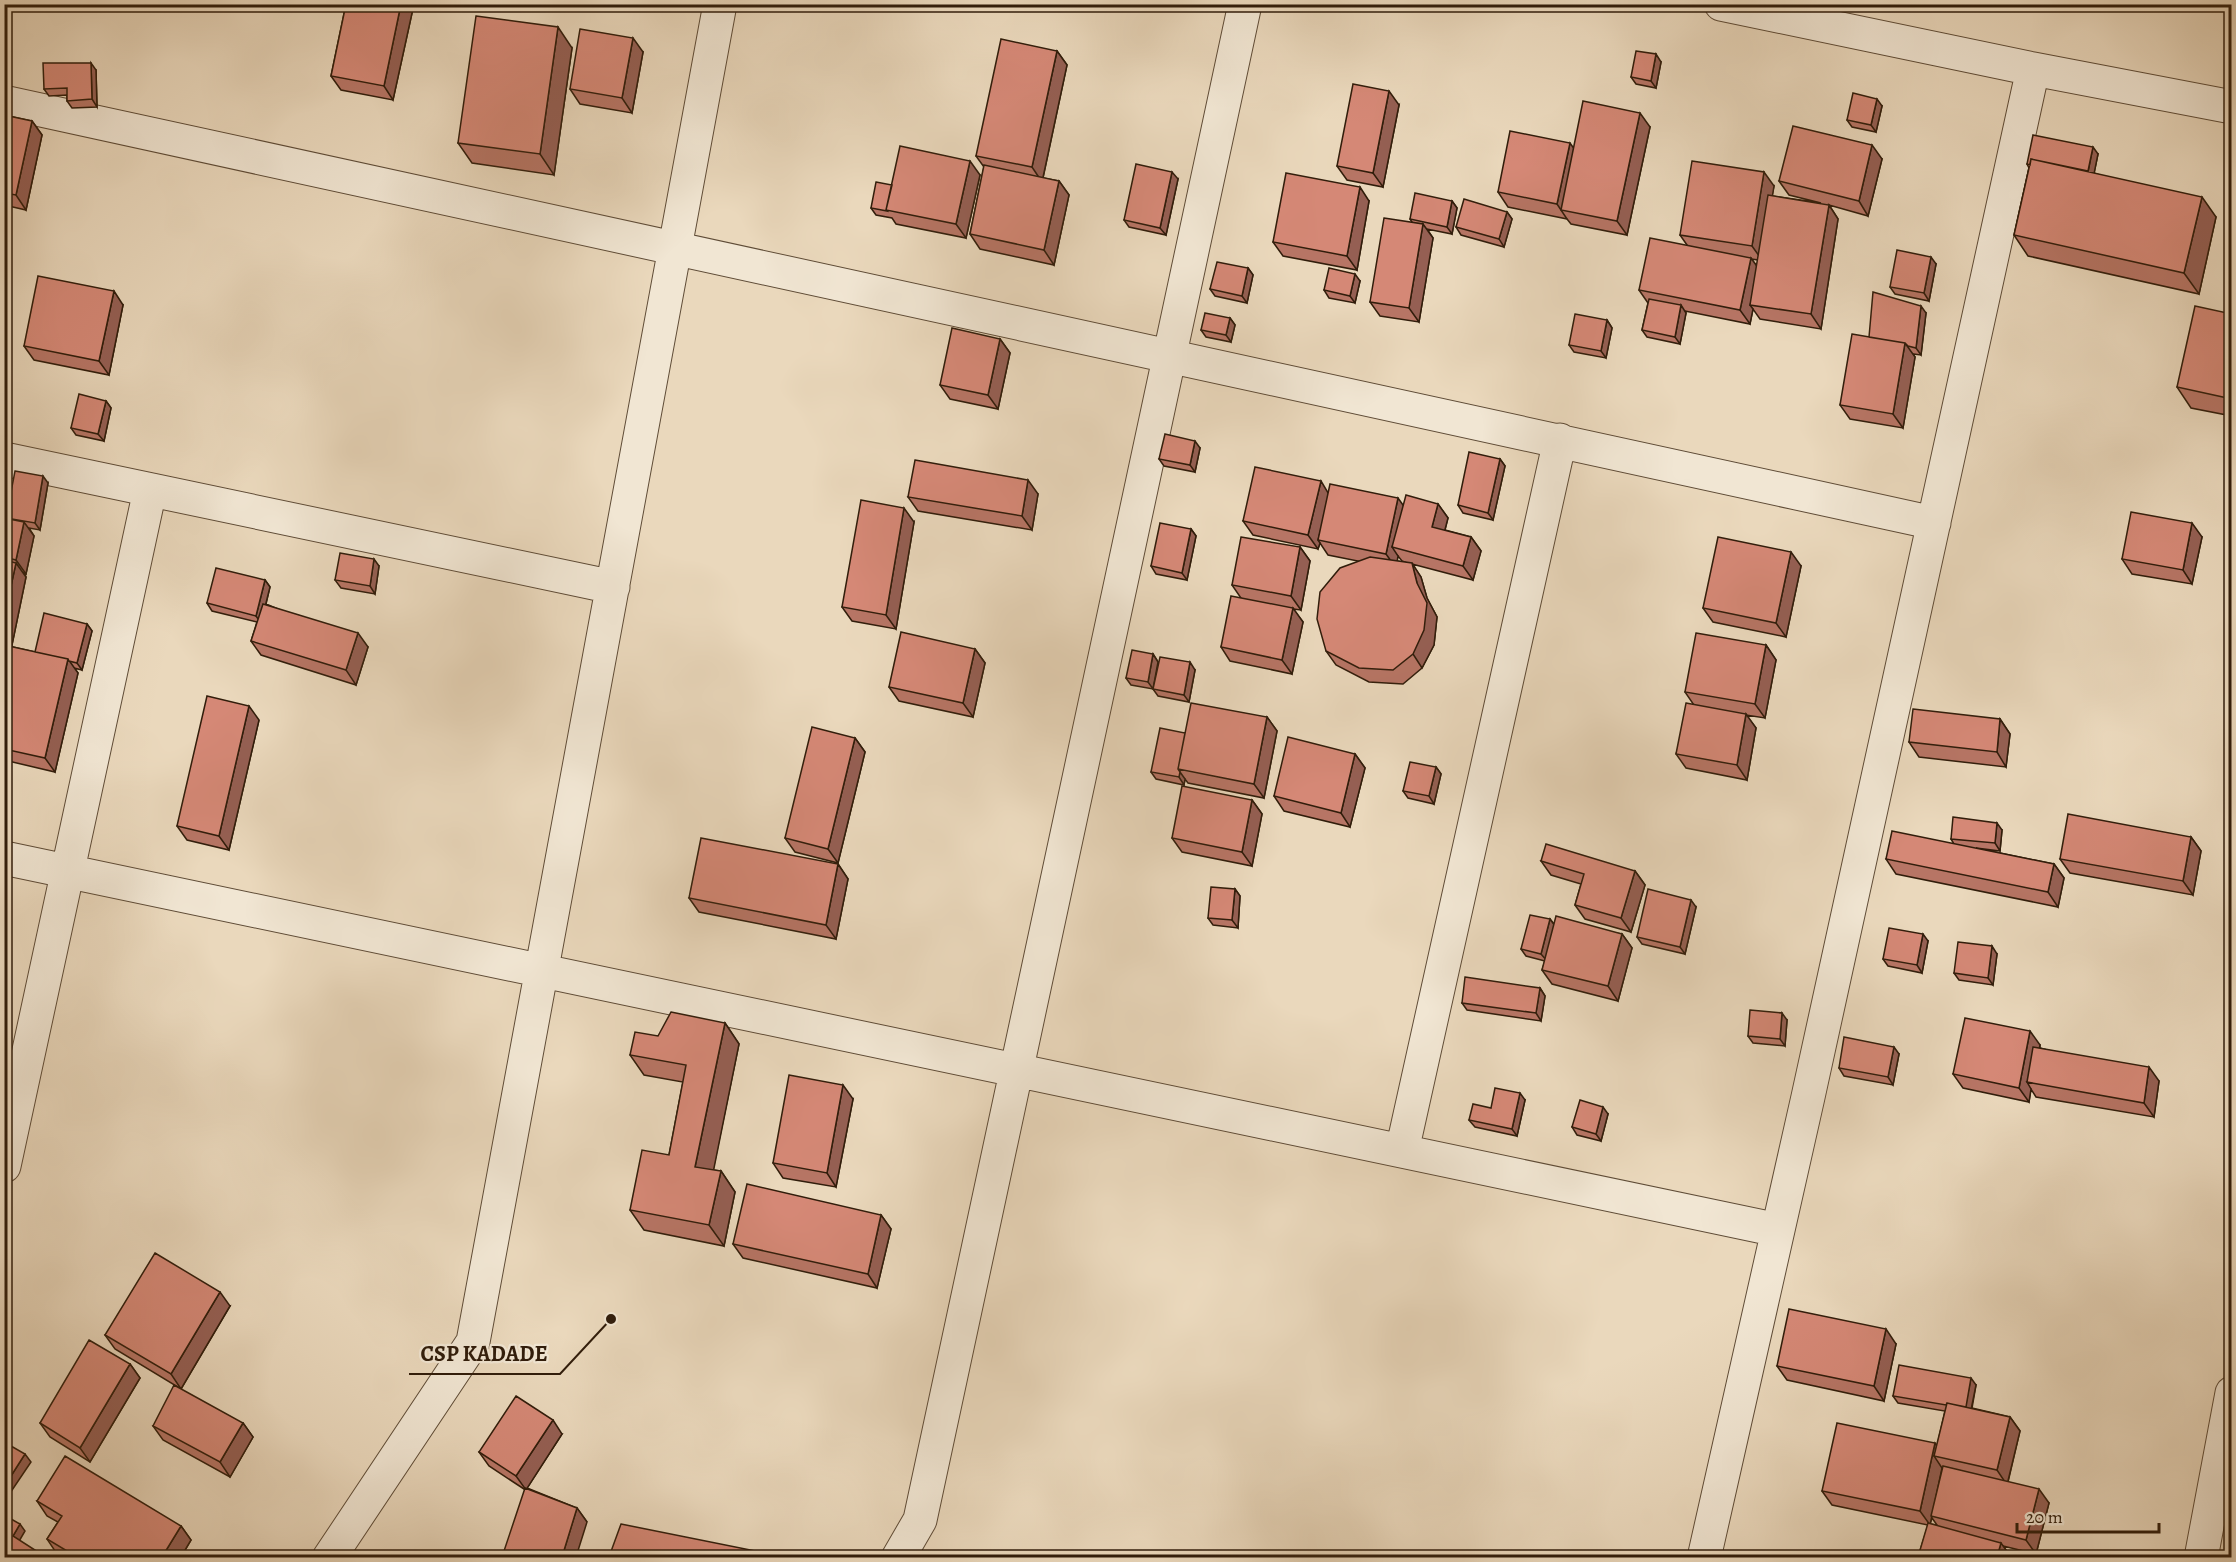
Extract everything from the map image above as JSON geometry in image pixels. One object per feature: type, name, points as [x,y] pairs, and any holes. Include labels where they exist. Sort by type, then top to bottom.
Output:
[{"type":"street","points":[[329,1557],[473,1342],[720,4]]},
{"type":"street","points":[[898,1557],[920,1520],[1245,4]]},
{"type":"street","points":[[1721,4],[1827,15],[2033,69],[2232,106]]},
{"type":"street","points":[[1704,1557],[2033,69]]},
{"type":"street","points":[[4,102],[1934,523]]},
{"type":"street","points":[[1402,1151],[1560,440]]},
{"type":"street","points":[[4,459],[612,587]]},
{"type":"street","points":[[4,1166],[150,490]]},
{"type":"street","points":[[4,858],[1778,1230]]},
{"type":"street","points":[[2201,1557],[2232,1394]]},
{"type":"building","points":[[346,4],[401,4],[384,86],[331,76]]},
{"type":"building","points":[[476,16],[558,27],[540,154],[458,143]]},
{"type":"building","points":[[580,29],[633,38],[622,98],[570,89]]},
{"type":"building","points":[[1001,39],[1057,51],[1032,167],[976,156]]},
{"type":"building","points":[[1636,51],[1656,54],[1651,81],[1631,77]]},
{"type":"building","points":[[43,63],[91,63],[92,99],[67,101],[67,88],[44,89]]},
{"type":"building","points":[[1353,84],[1389,91],[1373,173],[1337,166]]},
{"type":"building","points":[[1853,93],[1877,99],[1871,125],[1847,120]]},
{"type":"building","points":[[1583,101],[1640,113],[1617,221],[1561,210]]},
{"type":"building","points":[[4,115],[32,121],[16,195],[4,193]]},
{"type":"building","points":[[1793,126],[1872,145],[1859,201],[1779,181]]},
{"type":"building","points":[[1510,131],[1570,143],[1557,204],[1498,192]]},
{"type":"building","points":[[2033,135],[2093,147],[2088,171],[2031,159],[2030,165],[2027,164]]},
{"type":"building","points":[[900,146],[970,161],[956,224],[886,210]]},
{"type":"building","points":[[2031,159],[2202,197],[2184,273],[2014,235]]},
{"type":"building","points":[[1692,161],[1764,172],[1752,246],[1680,235]]},
{"type":"building","points":[[1136,164],[1172,172],[1160,228],[1124,220]]},
{"type":"building","points":[[984,165],[1059,181],[1044,250],[970,234]]},
{"type":"building","points":[[1286,173],[1360,187],[1347,256],[1273,242]]},
{"type":"building","points":[[876,182],[892,185],[887,211],[871,208]]},
{"type":"building","points":[[1415,193],[1452,201],[1447,227],[1410,219]]},
{"type":"building","points":[[1768,195],[1829,205],[1811,314],[1750,305]]},
{"type":"building","points":[[1464,199],[1507,212],[1499,239],[1456,227]]},
{"type":"building","points":[[1384,218],[1423,224],[1409,308],[1370,302]]},
{"type":"building","points":[[1650,238],[1751,258],[1740,310],[1639,290]]},
{"type":"building","points":[[1897,250],[1931,257],[1924,293],[1890,287]]},
{"type":"building","points":[[1217,262],[1248,268],[1242,296],[1210,289]]},
{"type":"building","points":[[1329,268],[1355,274],[1350,296],[1324,290]]},
{"type":"building","points":[[38,276],[114,291],[99,361],[24,346]]},
{"type":"building","points":[[1873,292],[1921,306],[1916,348],[1905,343],[1869,337]]},
{"type":"building","points":[[1649,299],[1681,305],[1675,337],[1642,330]]},
{"type":"building","points":[[2195,306],[2232,314],[2232,399],[2177,387]]},
{"type":"building","points":[[1205,313],[1230,318],[1226,335],[1201,330]]},
{"type":"building","points":[[1575,314],[1607,320],[1601,351],[1569,345]]},
{"type":"building","points":[[952,328],[1000,339],[988,395],[940,385]]},
{"type":"building","points":[[1852,334],[1905,343],[1893,414],[1840,405]]},
{"type":"building","points":[[79,394],[106,401],[98,434],[71,428]]},
{"type":"building","points":[[1165,434],[1195,441],[1190,465],[1159,459]]},
{"type":"building","points":[[1469,452],[1500,459],[1488,513],[1458,505]]},
{"type":"building","points":[[915,460],[1028,480],[1022,516],[908,497]]},
{"type":"building","points":[[1255,467],[1321,481],[1308,535],[1243,521]]},
{"type":"building","points":[[15,471],[43,476],[35,523],[6,518]]},
{"type":"building","points":[[1330,484],[1398,498],[1386,554],[1318,540]]},
{"type":"building","points":[[1406,495],[1438,504],[1432,527],[1471,537],[1463,566],[1392,547]]},
{"type":"building","points":[[861,500],[904,508],[886,615],[842,607]]},
{"type":"building","points":[[2131,512],[2192,523],[2183,570],[2122,559]]},
{"type":"building","points":[[4,518],[24,522],[16,560],[4,557]]},
{"type":"building","points":[[1160,523],[1191,529],[1182,573],[1151,566]]},
{"type":"building","points":[[1241,537],[1300,547],[1291,596],[1232,585]]},
{"type":"building","points":[[1718,537],[1791,552],[1776,623],[1703,608]]},
{"type":"building","points":[[340,553],[374,559],[370,586],[335,580]]},
{"type":"building","points":[[1370,557],[1412,563],[1417,583],[1427,603],[1424,630],[1413,654],[1393,670],[1359,668],[1326,651],[1317,619],[1320,592],[1340,568]]},
{"type":"building","points":[[4,560],[16,563],[4,618]]},
{"type":"building","points":[[216,568],[265,580],[256,616],[207,603]]},
{"type":"building","points":[[1231,596],[1293,608],[1282,660],[1221,647]]},
{"type":"building","points":[[263,604],[358,633],[346,670],[251,641]]},
{"type":"building","points":[[44,613],[87,624],[77,663],[35,652]]},
{"type":"building","points":[[901,632],[975,649],[963,703],[889,687]]},
{"type":"building","points":[[1696,633],[1766,645],[1755,704],[1685,692]]},
{"type":"building","points":[[4,645],[68,659],[45,758],[4,749]]},
{"type":"building","points":[[1132,650],[1153,654],[1148,682],[1126,678]]},
{"type":"building","points":[[1160,657],[1190,662],[1184,695],[1153,689]]},
{"type":"building","points":[[207,696],[249,706],[219,836],[177,826]]},
{"type":"building","points":[[1191,703],[1267,717],[1254,784],[1178,769]]},
{"type":"building","points":[[1686,703],[1746,714],[1737,765],[1676,754]]},
{"type":"building","points":[[1913,709],[2000,719],[1997,752],[1909,742]]},
{"type":"building","points":[[812,727],[855,738],[828,849],[785,838]]},
{"type":"building","points":[[1160,728],[1185,733],[1178,769],[1179,777],[1151,772]]},
{"type":"building","points":[[1288,737],[1355,754],[1341,813],[1274,796]]},
{"type":"building","points":[[1410,762],[1436,767],[1429,796],[1403,791]]},
{"type":"building","points":[[1182,786],[1252,800],[1242,852],[1172,838]]},
{"type":"building","points":[[2068,814],[2191,837],[2183,881],[2060,859]]},
{"type":"building","points":[[1953,817],[1997,823],[1995,843],[1951,839]]},
{"type":"building","points":[[1892,831],[2054,864],[2048,892],[1886,859]]},
{"type":"building","points":[[701,838],[838,864],[826,925],[689,898]]},
{"type":"building","points":[[1546,844],[1635,871],[1621,918],[1575,905],[1584,874],[1541,861]]},
{"type":"building","points":[[1211,887],[1235,889],[1232,920],[1208,918]]},
{"type":"building","points":[[1648,889],[1691,900],[1680,947],[1637,937]]},
{"type":"building","points":[[1530,915],[1550,919],[1541,954],[1521,949]]},
{"type":"building","points":[[1556,916],[1622,934],[1608,986],[1542,970]]},
{"type":"building","points":[[1889,928],[1923,934],[1917,965],[1883,959]]},
{"type":"building","points":[[1958,942],[1992,946],[1988,978],[1954,973]]},
{"type":"building","points":[[1465,977],[1540,988],[1536,1013],[1462,1003]]},
{"type":"building","points":[[1750,1010],[1782,1013],[1780,1039],[1748,1036]]},
{"type":"building","points":[[671,1012],[725,1023],[695,1167],[721,1171],[709,1225],[630,1210],[642,1150],[669,1155],[686,1065],[630,1055],[635,1032],[658,1036]]},
{"type":"building","points":[[1965,1018],[2030,1031],[2019,1088],[1953,1074]]},
{"type":"building","points":[[1844,1037],[1894,1047],[1888,1077],[1839,1068]]},
{"type":"building","points":[[2033,1047],[2149,1067],[2144,1103],[2027,1082]]},
{"type":"building","points":[[789,1075],[843,1085],[827,1173],[773,1163]]},
{"type":"building","points":[[1495,1088],[1520,1093],[1512,1129],[1469,1120],[1473,1104],[1491,1108]]},
{"type":"building","points":[[1580,1100],[1603,1107],[1596,1134],[1572,1127]]},
{"type":"building","points":[[747,1184],[881,1215],[868,1274],[733,1244]]},
{"type":"building","points":[[155,1253],[220,1292],[171,1374],[105,1335]]},
{"type":"building","points":[[1789,1309],[1886,1329],[1874,1386],[1777,1366]]},
{"type":"building","points":[[89,1340],[130,1364],[80,1448],[40,1423]]},
{"type":"building","points":[[1899,1365],[1971,1378],[1966,1407],[1893,1396]]},
{"type":"building","points":[[174,1385],[243,1423],[220,1462],[153,1426]]},
{"type":"building","points":[[516,1396],[553,1420],[516,1476],[479,1452]]},
{"type":"building","points":[[1947,1403],[2010,1417],[1997,1470],[1934,1456]]},
{"type":"building","points":[[1837,1423],[1935,1443],[1920,1511],[1822,1491]]},
{"type":"building","points":[[4,1442],[25,1454],[4,1487]]},
{"type":"building","points":[[65,1456],[181,1526],[162,1557],[77,1557],[47,1539],[62,1516],[37,1501]]},
{"type":"building","points":[[1943,1466],[2039,1489],[2026,1540],[1931,1516]]},
{"type":"building","points":[[525,1488],[577,1508],[562,1557],[502,1557]]},
{"type":"building","points":[[4,1515],[20,1524],[13,1536],[38,1552],[34,1557],[4,1557]]},
{"type":"building","points":[[1928,1523],[2001,1543],[1997,1557],[1918,1557]]},
{"type":"building","points":[[621,1524],[785,1557],[609,1557]]},
{"type":"place","name":"CSP KADADE","points":[[611,1319]]}]
